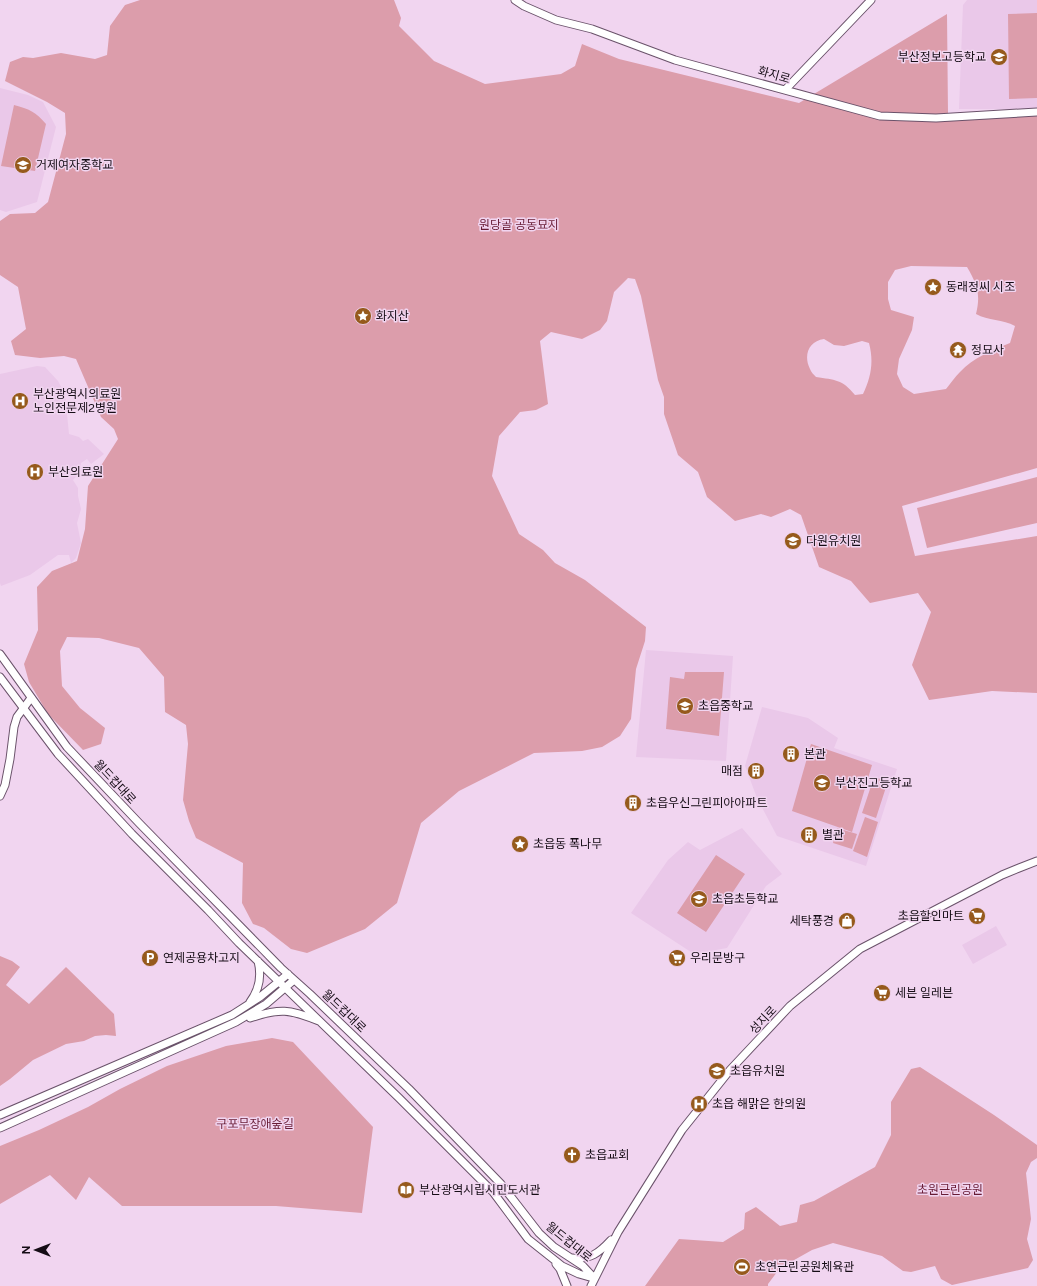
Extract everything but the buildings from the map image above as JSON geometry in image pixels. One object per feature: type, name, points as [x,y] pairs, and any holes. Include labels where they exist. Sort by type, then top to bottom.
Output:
[{"type":"main road","name":"화지로","points":[[515,0],[524,6],[556,20],[592,28],[675,60],[880,116],[936,118],[1037,112]]},
{"type":"main road","points":[[785,90],[871,0]]},
{"type":"main road","name":"월드컵대로","points":[[0,654],[67,747],[144,829],[294,980],[409,1089],[496,1178],[518,1204],[539,1233],[554,1246],[583,1266],[594,1278]]},
{"type":"main road","name":"월드컵대로","points":[[0,677],[58,754],[132,834],[258,961],[323,1023],[493,1192],[528,1239],[562,1266],[579,1274],[594,1278]]},
{"type":"main road","points":[[0,796],[5,785],[14,727],[23,709],[31,698]]},
{"type":"main road","name":"성지로","points":[[591,1286],[618,1232],[682,1130],[729,1072],[790,1006],[860,949],[1002,876],[1037,861]]},
{"type":"main road","points":[[247,1006],[254,997],[260,982],[258,961]]},
{"type":"main road","points":[[0,1115],[232,1015],[260,997],[288,974]]},
{"type":"main road","points":[[0,1128],[236,1022],[266,1004],[294,980]]},
{"type":"main road","points":[[236,1022],[284,1010],[301,1014],[323,1023]]},
{"type":"main road","points":[[571,1258],[587,1258],[595,1254],[618,1232]]},
{"type":"main road","points":[[551,1258],[560,1269],[567,1286]]},
{"type":"shaded area","name":"부산정보고등학교","points":[[967,0],[1037,0],[1037,109],[959,109],[963,5]]},
{"type":"shaded area","name":"거제여자중학교","points":[[0,88],[28,95],[43,102],[56,127],[37,202],[6,212],[0,210]]},
{"type":"shaded area","points":[[37,366],[45,367],[58,381],[65,394],[69,434],[79,437],[83,441],[88,439],[104,454],[91,464],[87,459],[81,463],[80,472],[73,480],[78,488],[81,509],[77,523],[81,543],[76,558],[71,563],[69,555],[58,555],[30,575],[1,586],[0,374]]},
{"type":"shaded area","name":"초읍중학교","points":[[646,650],[733,656],[726,761],[636,757]]},
{"type":"shaded area","name":"부산진고등학교","points":[[762,707],[808,718],[838,738],[834,748],[897,769],[866,866],[777,836],[757,798],[745,766]]},
{"type":"shaded area","name":"초읍초등학교","points":[[742,828],[782,874],[766,886],[727,948],[694,954],[631,913],[668,860],[688,842],[700,850]]},
{"type":"shaded area","points":[[996,926],[1007,945],[973,964],[962,945]]},
{"type":"green space","name":"원당골 공동묘지","points":[[140,0],[394,0],[401,18],[399,26],[434,61],[485,84],[561,74],[575,66],[582,44],[619,59],[799,103],[947,14],[948,114],[1037,115],[1037,468],[902,506],[915,556],[1037,536],[1037,693],[992,691],[929,700],[912,665],[931,612],[918,593],[870,603],[851,581],[819,567],[801,515],[790,509],[771,517],[761,514],[735,521],[707,497],[698,472],[678,455],[664,414],[664,397],[658,380],[641,296],[635,279],[628,278],[614,292],[607,321],[600,330],[582,339],[551,332],[540,341],[548,404],[536,410],[520,412],[499,436],[492,476],[519,534],[543,550],[555,563],[585,580],[646,627],[645,641],[636,669],[631,719],[620,736],[602,747],[582,751],[534,753],[459,791],[421,823],[397,903],[365,929],[307,953],[291,949],[264,928],[253,924],[242,903],[243,863],[196,838],[183,800],[188,744],[186,725],[165,712],[164,677],[139,648],[99,638],[67,637],[60,651],[62,686],[80,708],[105,728],[101,744],[83,750],[48,714],[29,682],[24,664],[38,630],[37,587],[52,571],[77,561],[85,529],[88,486],[118,439],[114,429],[101,417],[76,359],[64,356],[40,358],[15,355],[11,341],[26,329],[18,287],[0,275],[0,221],[10,214],[35,213],[48,202],[66,134],[65,113],[47,102],[5,81],[10,62],[23,57],[33,58],[61,53],[95,59],[107,55],[110,26],[125,5]],"holes":[[[911,266],[967,267],[977,289],[978,301],[976,314],[1015,326],[1010,343],[990,352],[965,367],[946,389],[914,394],[903,387],[897,374],[899,359],[912,330],[914,317],[891,310],[888,299],[888,282],[895,270]],[[824,339],[834,345],[844,346],[862,341],[869,343],[871,350],[871,369],[863,394],[855,395],[842,383],[816,377],[810,370],[807,354],[814,343]]]},
{"type":"green space","points":[[1037,13],[1037,98],[1009,99],[1008,14]]},
{"type":"green space","points":[[14,105],[32,112],[46,124],[35,171],[1,166]]},
{"type":"green space","points":[[1037,477],[1037,523],[927,548],[917,508]]},
{"type":"green space","points":[[685,672],[724,672],[719,736],[666,729],[670,677],[684,679]]},
{"type":"green space","points":[[811,744],[872,765],[852,832],[792,811]]},
{"type":"green space","points":[[874,777],[888,781],[876,818],[862,813]]},
{"type":"green space","points":[[865,817],[878,822],[867,857],[853,851]]},
{"type":"green space","points":[[837,828],[857,834],[852,849],[833,843]]},
{"type":"green space","points":[[716,855],[745,874],[706,932],[677,913]]},
{"type":"green space","points":[[0,956],[12,961],[20,967],[6,985],[29,1004],[66,967],[114,1014],[116,1036],[95,1036],[84,1041],[66,1044],[33,1060],[0,1086]]},
{"type":"green space","name":"구포무장애숲길","points":[[272,1038],[293,1042],[373,1127],[362,1213],[276,1206],[122,1206],[89,1177],[76,1200],[50,1175],[0,1204],[0,1146],[88,1107],[120,1089],[167,1066],[226,1046]]},
{"type":"green space","name":"초원근린공원","points":[[920,1067],[1037,1145],[1037,1158],[1031,1162],[1026,1173],[1031,1219],[1027,1239],[1033,1260],[1028,1268],[952,1285],[941,1279],[935,1266],[911,1272],[903,1271],[882,1256],[833,1243],[812,1250],[780,1268],[768,1286],[645,1286],[679,1239],[723,1242],[744,1229],[745,1213],[756,1207],[780,1226],[797,1222],[800,1205],[814,1201],[875,1167],[891,1135],[891,1102],[911,1069]]},
{"type":"place","name":"부산정보고등학교","points":[[999,57]]},
{"type":"place","name":"거제여자중학교","points":[[23,165]]},
{"type":"place","name":"동래정씨 시조","points":[[933,287]]},
{"type":"place","name":"화지산","points":[[363,316]]},
{"type":"place","name":"정묘사","points":[[958,350]]},
{"type":"place","name":"부산광역시의료원 노인전문제2병원","points":[[20,401]]},
{"type":"place","name":"부산의료원","points":[[35,472]]},
{"type":"place","name":"다원유치원","points":[[793,541]]},
{"type":"place","name":"초읍중학교","points":[[685,706]]},
{"type":"place","name":"본관","points":[[791,754]]},
{"type":"place","name":"매점","points":[[756,771]]},
{"type":"place","name":"부산진고등학교","points":[[822,783]]},
{"type":"place","name":"초읍우신그린피아아파트","points":[[633,803]]},
{"type":"place","name":"별관","points":[[809,835]]},
{"type":"place","name":"초읍동 폭나무","points":[[520,844]]},
{"type":"place","name":"초읍초등학교","points":[[699,899]]},
{"type":"place","name":"초읍할인마트","points":[[977,916]]},
{"type":"place","name":"세탁풍경","points":[[847,921]]},
{"type":"place","name":"연제공용차고지","points":[[150,958]]},
{"type":"place","name":"우리문방구","points":[[677,958]]},
{"type":"place","name":"세븐 일레븐","points":[[882,993]]},
{"type":"place","name":"초읍유치원","points":[[717,1071]]},
{"type":"place","name":"초읍 해맑은 한의원","points":[[699,1104]]},
{"type":"place","name":"초읍교회","points":[[572,1155]]},
{"type":"place","name":"부산광역시립시민도서관","points":[[406,1190]]},
{"type":"place","name":"초연근린공원체육관","points":[[742,1267]]}]
